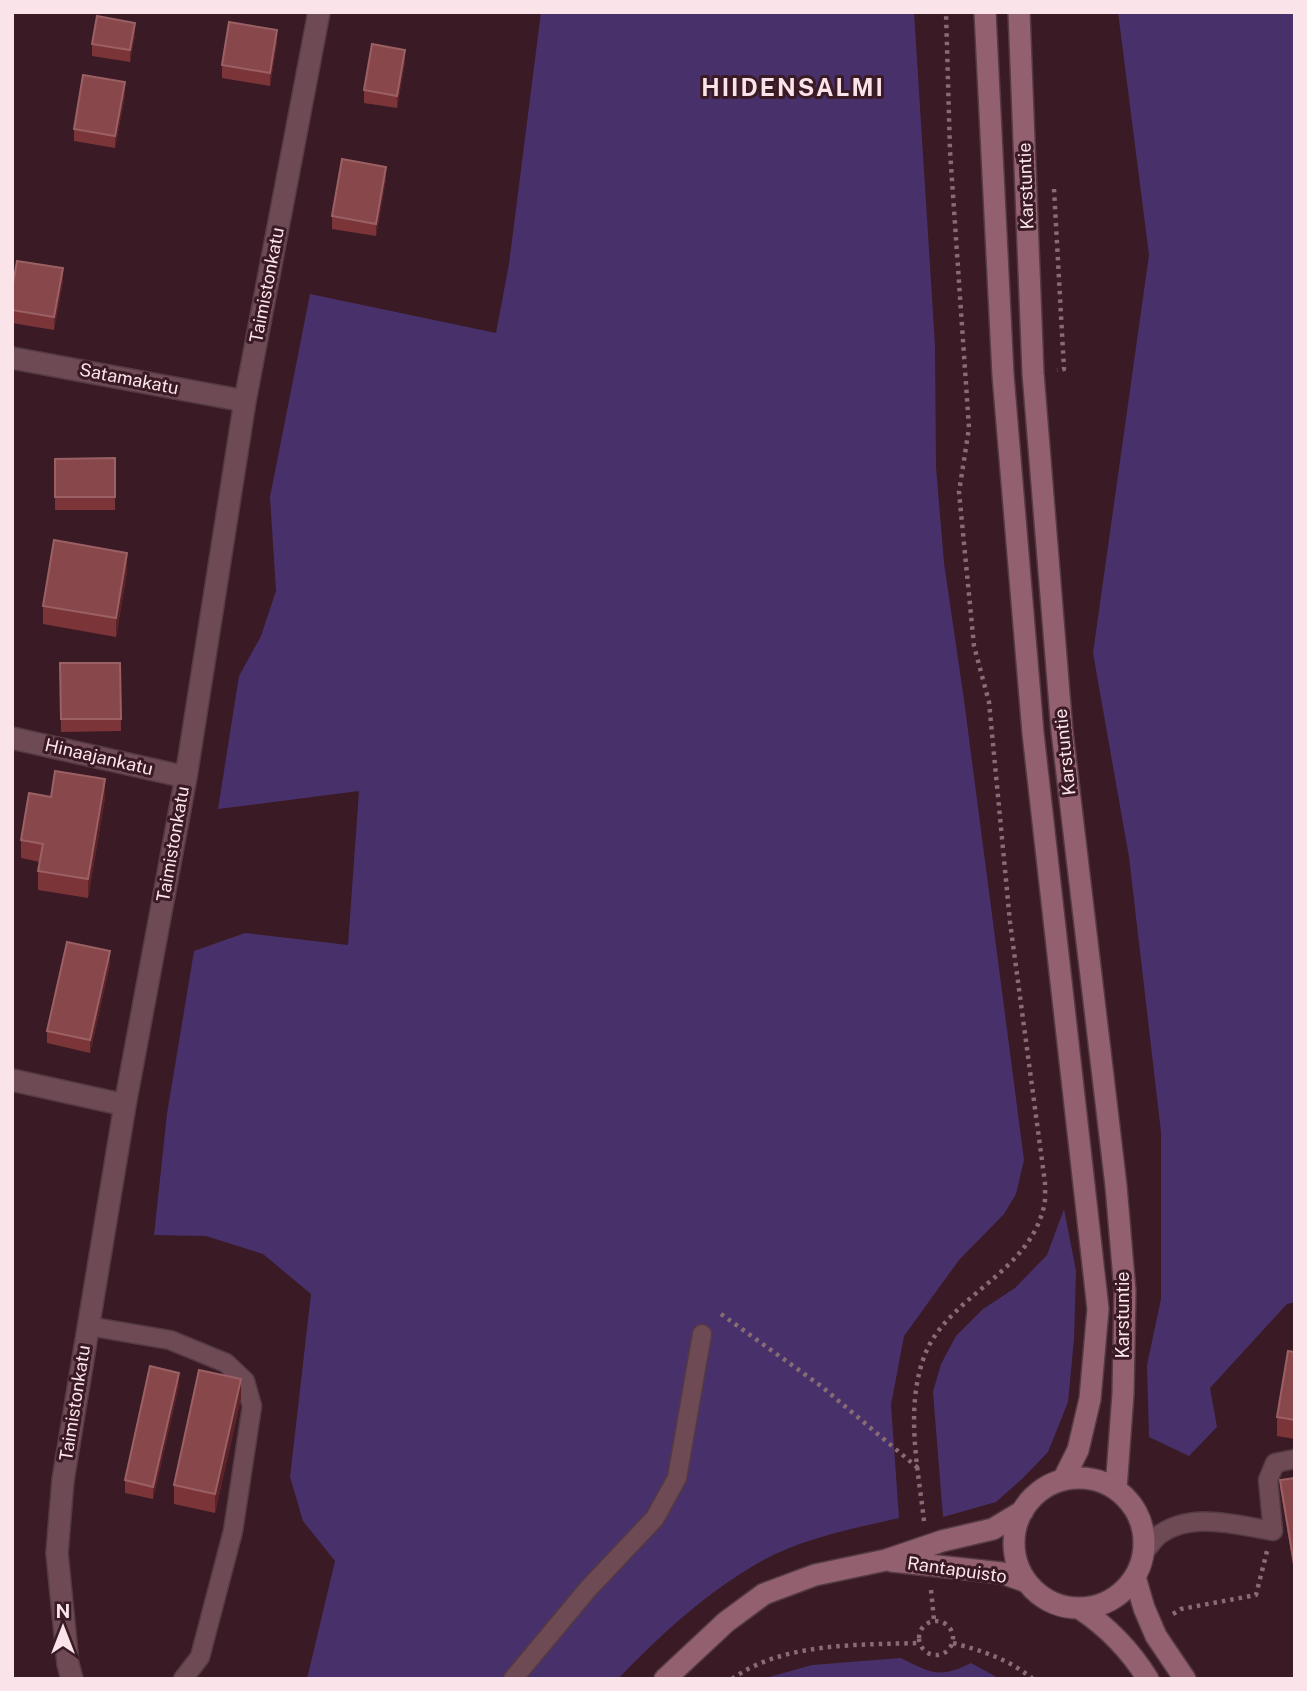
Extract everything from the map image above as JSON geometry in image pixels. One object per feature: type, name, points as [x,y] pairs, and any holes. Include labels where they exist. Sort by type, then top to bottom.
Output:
[{"type":"main road","name":"Karstuntie","points":[[985,12],[1003,375],[1033,733],[1098,1309],[1090,1399],[1078,1450],[1063,1480]]},
{"type":"main road","name":"Karstuntie","points":[[1019,12],[1033,373],[1062,731],[1116,1186],[1125,1291],[1123,1394],[1116,1489]]},
{"type":"main road","points":[[1063,1480],[1090,1480],[1116,1489],[1129,1501],[1139,1517],[1144,1534],[1144,1552],[1135,1577],[1120,1594],[1101,1605],[1079,1608],[1059,1605],[1042,1597],[1027,1583],[1018,1566],[1014,1547],[1016,1528],[1023,1511],[1033,1497],[1063,1480]]},
{"type":"main road","name":"Rantapuisto","points":[[665,1679],[726,1622],[764,1594],[815,1576],[886,1560],[942,1541],[993,1529],[1023,1511]]},
{"type":"main road","name":"Rantapuisto","points":[[886,1560],[1002,1573],[1027,1583]]},
{"type":"main road","points":[[1135,1577],[1153,1628],[1185,1679]]},
{"type":"main road","points":[[1079,1608],[1104,1624],[1139,1664],[1148,1679]]},
{"type":"street","name":"Taimistonkatu","points":[[72,1679],[68,1664],[57,1553],[63,1480],[125,1105],[186,777],[245,401],[319,12]]},
{"type":"street","name":"Satamakatu","points":[[12,358],[245,401]]},
{"type":"street","name":"Hinaajankatu","points":[[12,738],[186,777]]},
{"type":"street","points":[[12,1080],[125,1105]]},
{"type":"lane","points":[[88,1326],[170,1340],[226,1363],[245,1381],[252,1406],[233,1531],[200,1657],[183,1679]]},
{"type":"lane","points":[[513,1679],[588,1589],[655,1518],[677,1478],[702,1334]]},
{"type":"lane","points":[[1144,1552],[1158,1536],[1175,1526],[1202,1521],[1273,1531],[1268,1480],[1275,1463],[1295,1459]]},
{"type":"path","points":[[924,1527],[913,1410],[924,1356],[947,1319],[1012,1263],[1035,1230],[1044,1209],[1045,1183],[1010,922],[989,702],[974,646],[959,492],[970,428],[950,151],[946,12]]},
{"type":"path","points":[[721,1314],[821,1386],[918,1468]]},
{"type":"path","points":[[1153,1628],[1181,1609],[1256,1595],[1273,1531]]},
{"type":"path","points":[[930,1586],[934,1620]]},
{"type":"path","points":[[934,1620],[946,1623],[950,1628],[953,1643],[946,1653],[938,1656],[926,1653],[919,1643],[919,1631],[934,1620]]},
{"type":"path","points":[[732,1679],[779,1657],[827,1647],[919,1643]]},
{"type":"path","points":[[953,1643],[990,1653],[1016,1665],[1033,1679]]},
{"type":"shaded area","points":[[541,12],[914,12],[935,345],[936,467],[944,563],[1024,1160],[1016,1194],[1004,1214],[959,1260],[904,1336],[891,1405],[899,1518],[810,1540],[760,1562],[685,1615],[618,1679],[307,1679],[335,1561],[303,1521],[290,1477],[311,1294],[263,1254],[206,1236],[154,1235],[167,1114],[194,951],[245,933],[348,945],[359,791],[218,809],[239,676],[261,636],[276,591],[270,497],[310,294],[496,333],[509,264]]},
{"type":"shaded area","points":[[1118,12],[1295,12],[1295,1302],[1287,1304],[1210,1388],[1217,1427],[1189,1456],[1149,1437],[1147,1365],[1161,1299],[1161,1132],[1129,857],[1093,653],[1149,255]]},
{"type":"shaded area","points":[[1064,1209],[1076,1271],[1074,1339],[1068,1402],[1048,1452],[1023,1478],[996,1502],[943,1517],[933,1392],[941,1364],[956,1336],[983,1309],[1015,1288],[1047,1255]]},
{"type":"shaded area","points":[[901,1658],[935,1672],[951,1671],[971,1663],[1000,1679],[762,1679],[812,1665]]},
{"type":"building","points":[[97,16],[135,23],[130,50],[92,44]]},
{"type":"building","points":[[229,22],[277,30],[270,73],[222,65]]},
{"type":"building","points":[[372,44],[405,50],[397,96],[364,90]]},
{"type":"building","points":[[83,75],[125,82],[115,136],[74,129]]},
{"type":"building","points":[[342,159],[386,167],[376,224],[332,216]]},
{"type":"building","points":[[17,261],[63,268],[54,317],[12,310],[12,289]]},
{"type":"building","points":[[115,458],[115,497],[55,497],[55,459]]},
{"type":"building","points":[[54,540],[127,553],[116,618],[43,606]]},
{"type":"building","points":[[60,663],[120,663],[121,719],[61,719]]},
{"type":"building","points":[[55,771],[105,779],[88,879],[38,871],[43,844],[21,840],[29,793],[51,797]]},
{"type":"building","points":[[67,942],[110,951],[90,1040],[47,1031]]},
{"type":"building","points":[[1288,1351],[1295,1352],[1295,1420],[1277,1417]]},
{"type":"building","points":[[150,1366],[179,1373],[153,1487],[125,1480]]},
{"type":"building","points":[[199,1370],[241,1379],[215,1494],[174,1485]]},
{"type":"building","points":[[1295,1478],[1295,1570],[1280,1480]]},
{"type":"district","name":"HIIDENSALMI","points":[[793,88]]}]
